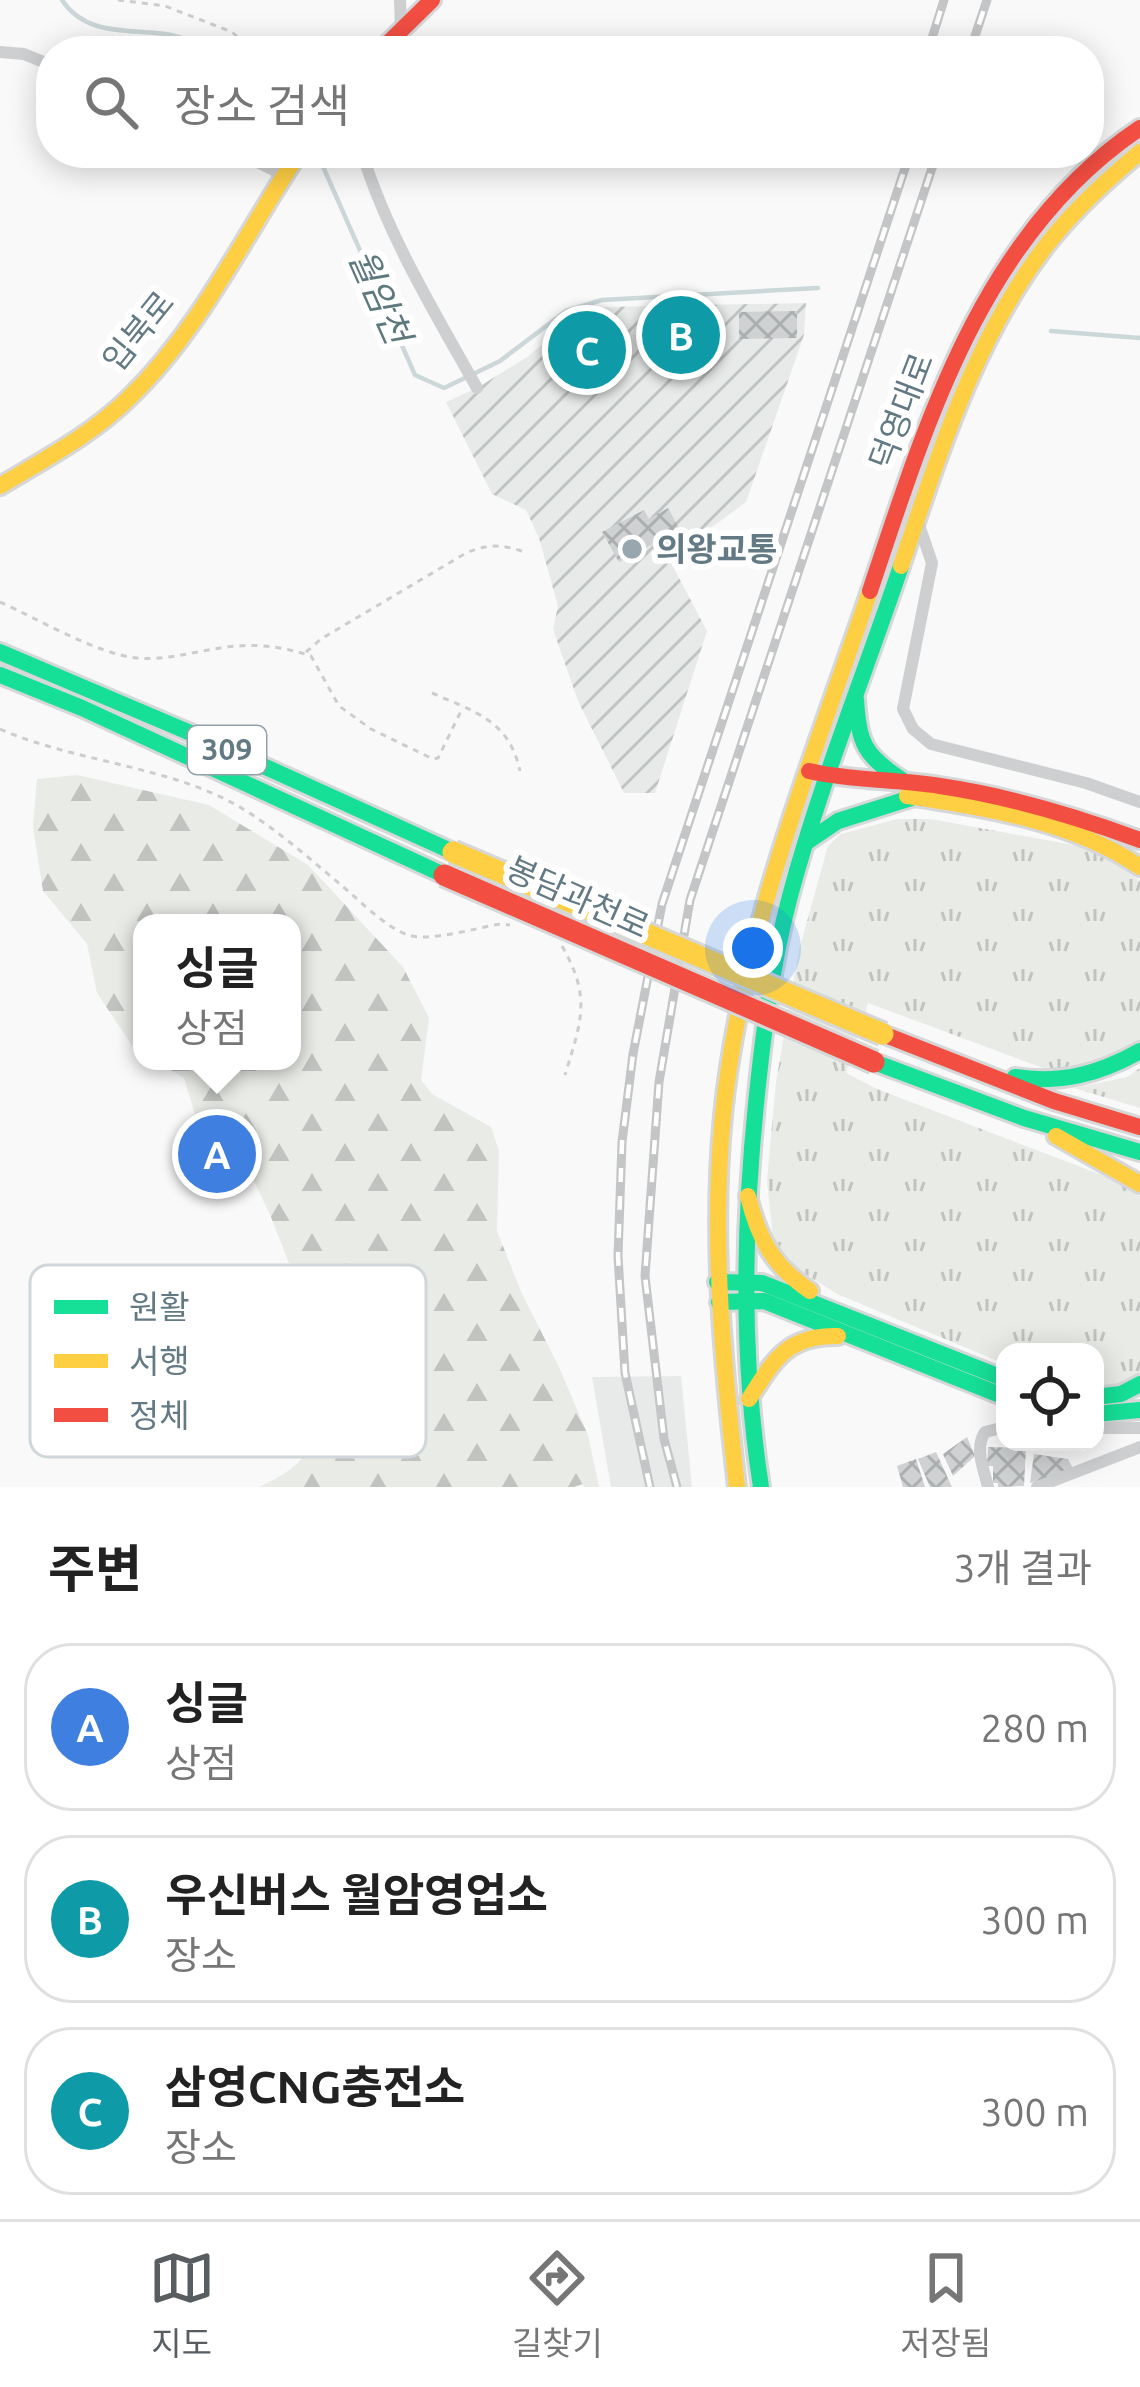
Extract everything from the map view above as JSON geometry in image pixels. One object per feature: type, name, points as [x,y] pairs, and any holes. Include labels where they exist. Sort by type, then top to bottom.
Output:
[{"type":"main road","points":[[394,36],[432,0]]},
{"type":"main road","name":"덕영대로","points":[[1104,154],[1140,128]]},
{"type":"main road","name":"덕영대로","points":[[819,774],[856,699],[943,445],[992,330],[1022,277],[1063,223],[1140,152]]},
{"type":"main road","name":"입북로","points":[[0,486],[92,429],[141,386],[183,334],[289,168]]},
{"type":"main road","name":"덕영대로","points":[[819,774],[928,426],[973,322],[1005,266],[1087,168]]},
{"type":"main road","name":"봉담과천로","points":[[0,652],[453,852],[883,1034],[1054,1101],[1140,1127]]},
{"type":"main road","name":"봉담과천로","points":[[0,675],[874,1062],[1024,1118],[1140,1151]]},
{"type":"main road","points":[[856,699],[859,738],[865,750],[911,790],[1088,838],[1124,852],[1140,867]]},
{"type":"main road","points":[[819,774],[861,782],[884,793],[937,785],[1016,801],[1140,840]]},
{"type":"main road","points":[[761,1487],[749,1400],[748,1196],[759,1065],[779,944],[807,842],[819,774]]},
{"type":"main road","points":[[737,1487],[718,1292],[720,1152],[730,1060],[781,850],[819,774]]},
{"type":"main road","points":[[807,842],[838,821],[911,790]]},
{"type":"main road","points":[[980,1072],[1045,1081],[1120,1063],[1140,1051]]},
{"type":"main road","points":[[1024,1118],[1140,1184]]},
{"type":"main road","points":[[748,1196],[766,1253],[788,1277],[833,1310]]},
{"type":"main road","points":[[745,1292],[762,1283],[996,1375]]},
{"type":"main road","points":[[718,1292],[745,1292],[996,1393]]},
{"type":"main road","points":[[749,1400],[780,1353],[798,1340],[818,1334],[851,1337]]},
{"type":"main road","points":[[1104,1396],[1140,1384]]},
{"type":"main road","points":[[1104,1413],[1140,1410]]},
{"type":"street","points":[[400,0],[401,28]]},
{"type":"street","points":[[0,52],[36,58]]},
{"type":"street","points":[[366,168],[414,274],[476,388]]},
{"type":"street","points":[[917,520],[932,563],[903,709],[913,729],[931,744],[1086,783],[1140,802]]},
{"type":"street","points":[[1104,1428],[1140,1428]]},
{"type":"street","points":[[988,1487],[980,1440],[985,1432],[996,1429]]},
{"type":"street","points":[[1037,1487],[1140,1447]]},
{"type":"path","points":[[118,0],[165,6],[237,36]]},
{"type":"path","points":[[304,653],[466,553],[484,545],[504,544],[524,552]]},
{"type":"path","points":[[0,602],[112,653],[138,658],[238,646],[304,653],[321,668],[329,691],[352,718],[433,759],[443,752],[464,707]]},
{"type":"path","points":[[432,693],[493,722],[516,753],[520,771]]},
{"type":"path","points":[[0,729],[28,742],[201,788],[240,807],[407,934],[428,937],[519,925]]},
{"type":"path","points":[[560,943],[582,993],[583,1013],[565,1075]]},
{"type":"shaded area","points":[[806,303],[804,335],[746,502],[669,559],[707,631],[655,793],[624,793],[578,701],[553,629],[558,606],[539,538],[526,510],[492,494],[446,402],[527,357],[570,322],[605,307]]},
{"type":"shaded area","points":[[681,1376],[692,1487],[611,1487],[592,1377]]},
{"type":"green space","points":[[77,775],[209,805],[308,865],[403,967],[429,1018],[421,1080],[432,1094],[491,1127],[499,1151],[497,1231],[588,1435],[599,1487],[259,1487],[303,1457],[426,1457],[426,1265],[290,1265],[255,1183],[202,1137],[184,1078],[171,1070],[301,1070],[301,914],[133,914],[133,1047],[97,993],[87,944],[43,891],[33,827],[37,779]]},
{"type":"green space","points":[[897,819],[931,819],[1095,849],[1140,881],[1140,1043],[1080,1071],[1043,1068],[868,1003],[846,1073],[1115,1180],[1140,1196],[1140,1380],[1104,1391],[1104,1343],[996,1343],[996,1360],[837,1294],[799,1270],[773,1238],[767,1180],[776,1082],[799,950],[828,846],[841,834]]},
{"type":"green space","points":[[1140,1068],[1140,1108],[1074,1088],[1127,1077]]},
{"type":"building","points":[[797,311],[797,338],[739,339],[739,312]]},
{"type":"building","points":[[701,320],[702,349],[660,350],[659,321]]},
{"type":"building","points":[[611,322],[619,336],[604,346],[621,373],[609,380],[592,354],[567,370],[558,356]]},
{"type":"building","points":[[668,508],[680,530],[619,562],[602,532],[644,510],[649,519]]},
{"type":"building","points":[[967,1437],[975,1456],[953,1476],[943,1454]]},
{"type":"building","points":[[988,1447],[1026,1451],[1024,1486],[998,1487],[993,1483],[993,1466],[987,1466]]},
{"type":"building","points":[[936,1452],[952,1487],[930,1487],[918,1459]]},
{"type":"building","points":[[1034,1454],[1068,1459],[1075,1472],[1030,1483]]},
{"type":"building","points":[[916,1459],[925,1487],[903,1487],[897,1466]]},
{"type":"waterway","name":"월암천","points":[[62,0],[84,21],[97,26],[174,36]]},
{"type":"waterway","name":"월암천","points":[[324,168],[415,375],[444,388],[500,361],[566,311],[602,300],[818,288]]},
{"type":"waterway","name":"월암천","points":[[1051,331],[1140,338]]},
{"type":"railway","points":[[933,36],[944,0]]},
{"type":"railway","points":[[975,36],[987,0]]},
{"type":"railway","points":[[650,1487],[625,1373],[618,1256],[622,1142],[633,1054],[662,904],[905,168]]},
{"type":"railway","points":[[677,1487],[664,1439],[645,1276],[659,1082],[690,900],[932,168]]},
{"type":"traffic: fast","points":[[761,1487],[747,1343],[747,1248],[769,999],[802,854],[901,566]]},
{"type":"traffic: fast","points":[[0,652],[453,852]]},
{"type":"traffic: fast","points":[[0,675],[444,875]]},
{"type":"traffic: fast","points":[[856,699],[866,747],[902,780]]},
{"type":"traffic: fast","points":[[807,842],[838,821],[914,797]]},
{"type":"traffic: fast","points":[[1015,1077],[1079,1075],[1140,1051]]},
{"type":"traffic: fast","points":[[874,1062],[1024,1118],[1140,1152]]},
{"type":"traffic: fast","points":[[717,1282],[762,1283],[996,1375]]},
{"type":"traffic: fast","points":[[719,1302],[764,1301],[996,1393]]},
{"type":"traffic: fast","points":[[1104,1396],[1140,1384]]},
{"type":"traffic: fast","points":[[1104,1413],[1140,1410]]},
{"type":"traffic: slow","points":[[901,566],[961,398],[1000,317],[1059,230],[1140,152]]},
{"type":"traffic: slow","points":[[0,486],[100,423],[155,370],[200,311],[290,168]]},
{"type":"traffic: slow","points":[[737,1487],[718,1255],[723,1115],[732,1048],[762,915],[870,591]]},
{"type":"traffic: slow","points":[[907,796],[1058,827],[1140,867]]},
{"type":"traffic: slow","points":[[453,852],[883,1034]]},
{"type":"traffic: slow","points":[[1056,1136],[1140,1184]]},
{"type":"traffic: slow","points":[[748,1196],[769,1250],[810,1291]]},
{"type":"traffic: slow","points":[[749,1399],[784,1352],[806,1340],[838,1336]]},
{"type":"traffic: jam","points":[[395,36],[432,0]]},
{"type":"traffic: jam","points":[[1104,157],[1140,128]]},
{"type":"traffic: jam","points":[[870,591],[914,461],[968,335],[1001,276],[1040,221],[1090,168]]},
{"type":"traffic: jam","points":[[809,771],[991,795],[1140,840]]},
{"type":"traffic: jam","points":[[444,875],[874,1062]]},
{"type":"traffic: jam","points":[[883,1034],[1054,1101],[1140,1127]]},
{"type":"place","name":"우신버스 월암영업소","points":[[681,335]]},
{"type":"place","name":"삼영CNG충전소","points":[[587,350]]},
{"type":"place","name":"의왕교통","points":[[632,549]]},
{"type":"place","name":"싱글","points":[[217,1154]]}]
